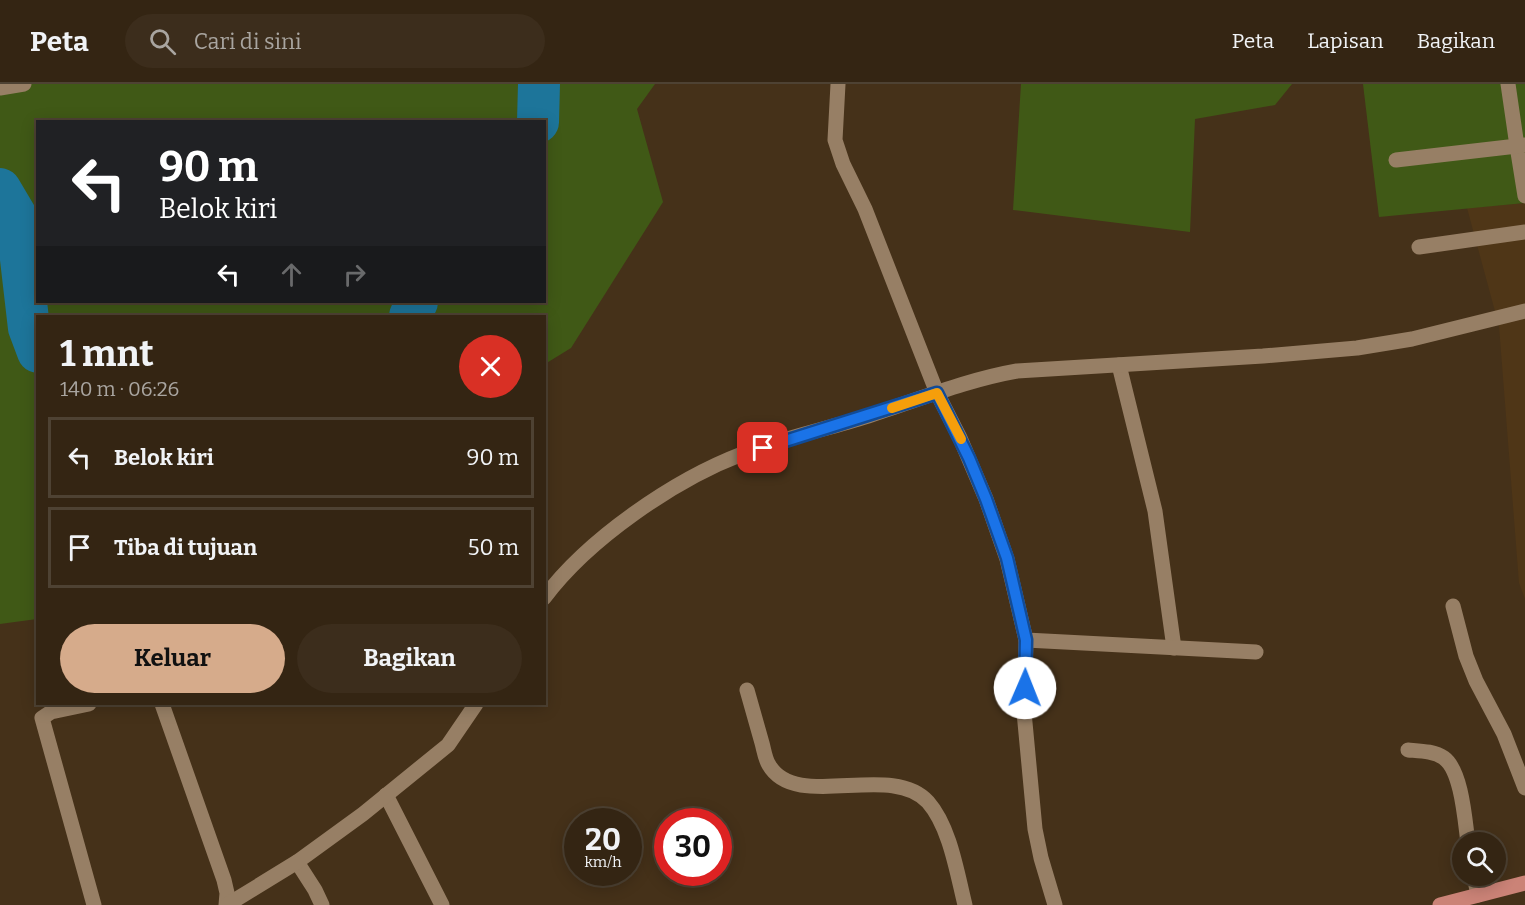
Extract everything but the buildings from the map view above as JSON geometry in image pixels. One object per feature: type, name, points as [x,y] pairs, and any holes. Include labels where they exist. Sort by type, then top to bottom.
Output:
[{"type":"main road","points":[[1440,905],[1525,883]]},
{"type":"street","points":[[0,88],[24,84]]},
{"type":"street","points":[[838,84],[836,140],[843,164],[866,209],[937,393],[960,438],[986,499],[1007,558],[1026,640],[1024,712],[1035,829],[1055,905]]},
{"type":"street","points":[[1508,84],[1521,146],[1525,196]]},
{"type":"street","points":[[1396,160],[1521,146]]},
{"type":"street","points":[[1419,246],[1525,232]]},
{"type":"street","points":[[546,594],[558,579],[623,521],[694,477],[742,454],[985,377],[1017,371],[1357,348],[1412,339],[1525,311]]},
{"type":"street","points":[[1119,365],[1155,511],[1174,648]]},
{"type":"street","points":[[1454,606],[1466,656],[1476,681],[1504,734],[1525,788]]},
{"type":"street","points":[[1026,640],[1256,652]]},
{"type":"street","points":[[747,690],[769,765],[779,777],[793,783],[828,787],[876,784],[915,792],[927,801],[936,813],[950,846],[965,905]]},
{"type":"street","points":[[84,705],[51,712],[42,718],[94,905]]},
{"type":"street","points":[[162,705],[224,880],[227,893],[226,905]]},
{"type":"street","points":[[226,905],[297,862],[386,795],[448,745],[475,705]]},
{"type":"street","points":[[1408,750],[1428,752],[1445,759],[1456,775],[1466,832]]},
{"type":"street","points":[[386,795],[442,905]]},
{"type":"street","points":[[297,862],[322,905]]},
{"type":"street","points":[[1476,886],[1478,895]]},
{"type":"shaded area","points":[[1525,203],[1525,599],[1519,583],[1499,326],[1467,208]]},
{"type":"green space","points":[[0,84],[655,84],[637,109],[663,202],[571,348],[546,363],[546,315],[36,315],[36,619],[0,624]]},
{"type":"green space","points":[[1021,84],[1292,84],[1275,105],[1195,119],[1190,232],[1013,210]]},
{"type":"green space","points":[[1363,84],[1525,84],[1525,203],[1379,217]]},
{"type":"waterway","points":[[538,120],[539,84]]},
{"type":"waterway","points":[[0,189],[16,216],[29,328],[36,347]]},
{"type":"waterway","points":[[410,315],[416,303]]},
{"type":"slow traffic","points":[[892,408],[937,393],[961,439]]},
{"type":"route","points":[[763,448],[937,393],[969,458],[1007,558],[1026,640],[1025,688]]}]
